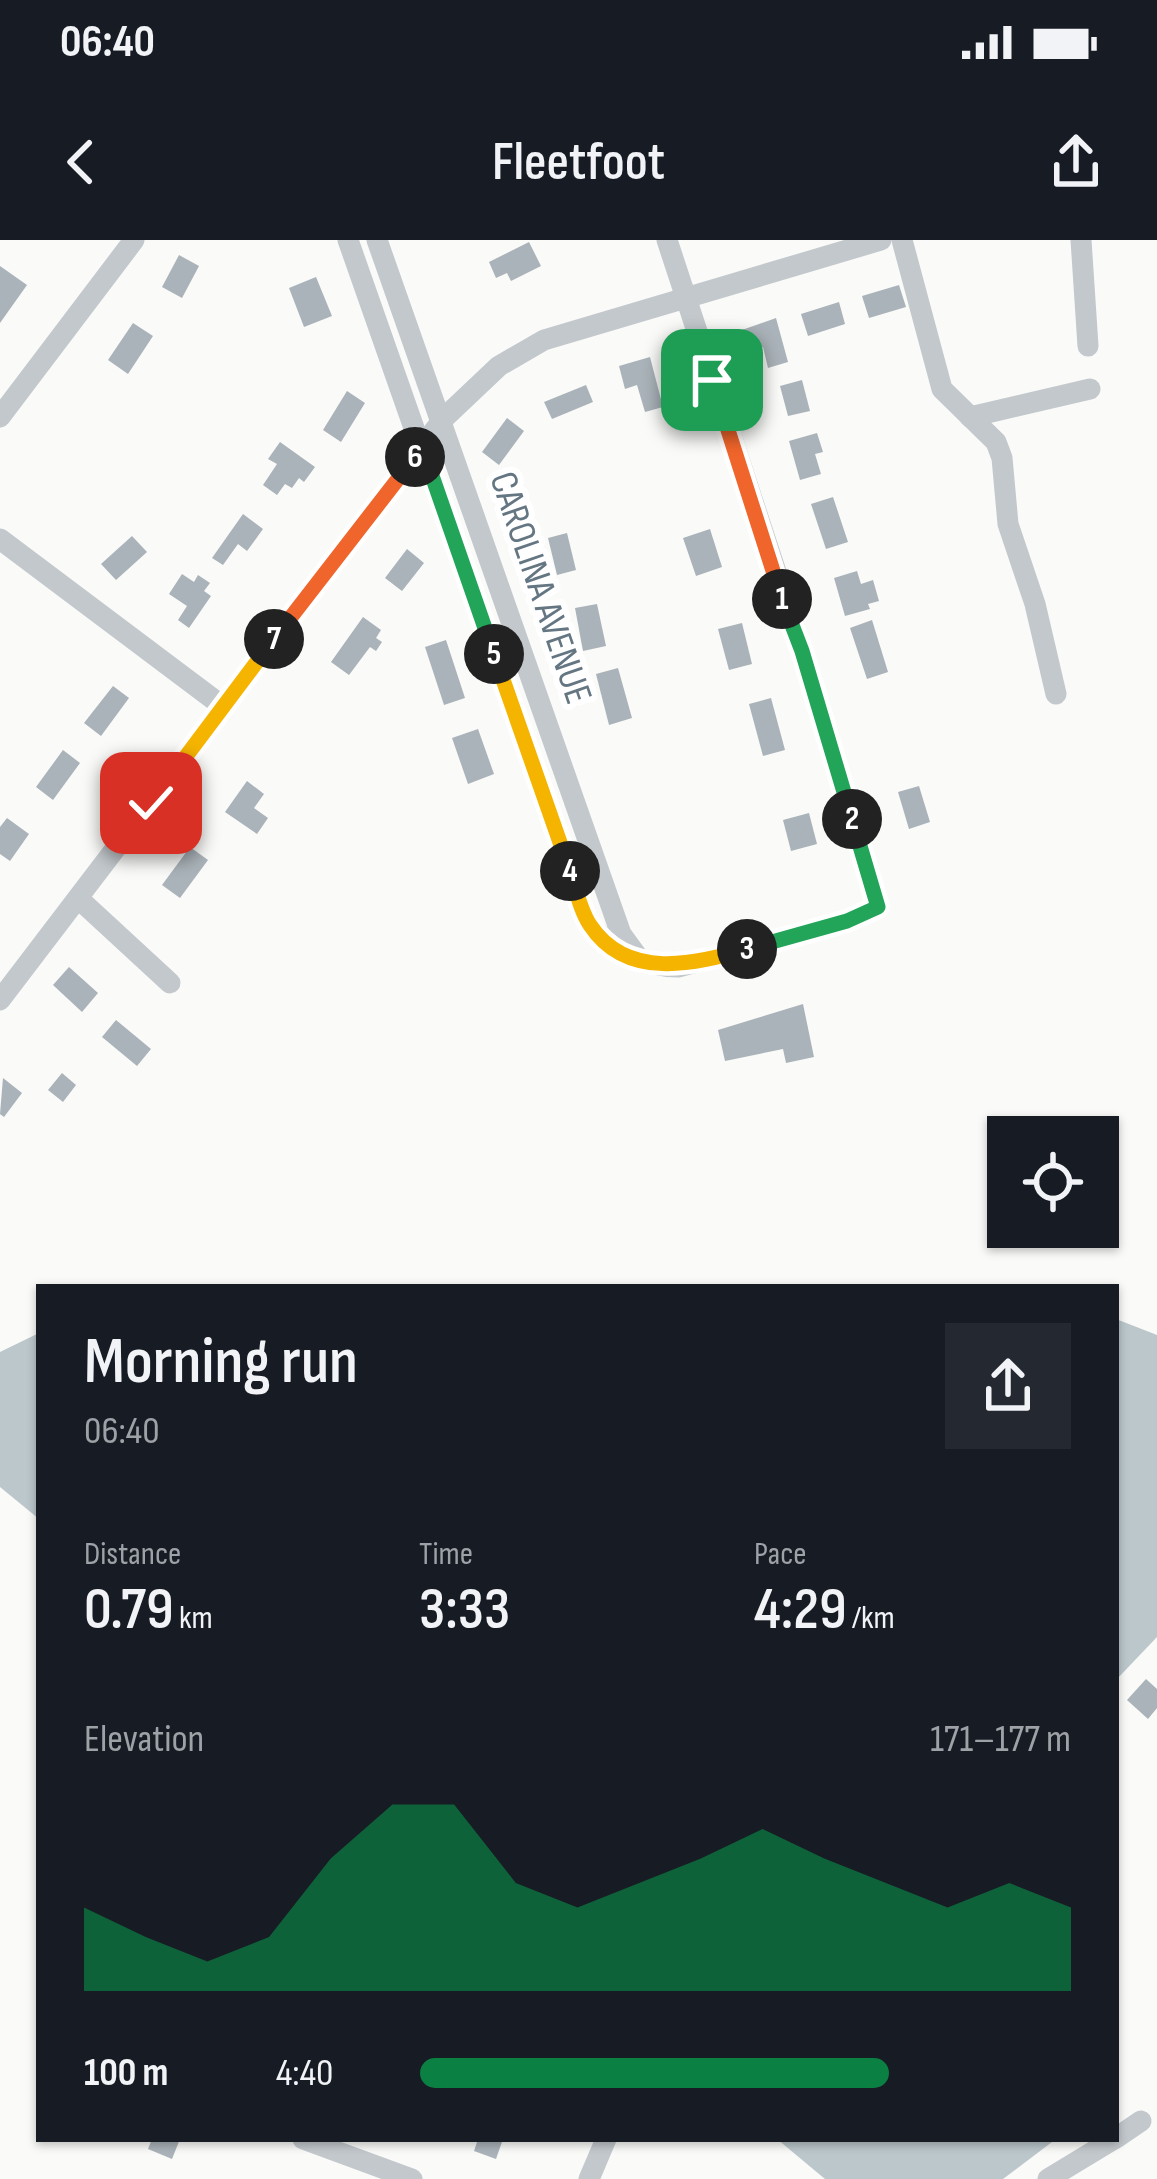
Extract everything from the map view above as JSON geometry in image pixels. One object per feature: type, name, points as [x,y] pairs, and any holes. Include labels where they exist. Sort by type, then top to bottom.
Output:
[{"type":"street","points":[[0,417],[134,240]]},
{"type":"street","name":"CAROLINA AVENUE","points":[[348,240],[587,921],[600,938],[638,957],[678,968],[847,921],[878,907],[808,671],[684,296]]},
{"type":"street","name":"CAROLINA AVENUE","points":[[377,240],[622,934],[638,957]]},
{"type":"street","points":[[667,240],[684,296]]},
{"type":"street","points":[[0,1000],[443,418],[500,366],[532,345],[881,240]]},
{"type":"street","points":[[902,240],[942,389],[996,442],[1002,458],[1008,524],[1035,604],[1056,694]]},
{"type":"street","points":[[1081,240],[1088,346]]},
{"type":"street","points":[[970,417],[1090,389]]},
{"type":"street","points":[[0,539],[221,705]]},
{"type":"street","points":[[515,715],[542,705]]},
{"type":"street","points":[[80,900],[170,983]]},
{"type":"street","points":[[1119,2135],[1141,2121]]},
{"type":"street","points":[[311,2142],[412,2179]]},
{"type":"street","points":[[589,2179],[605,2142]]},
{"type":"street","points":[[1048,2179],[1108,2142]]},
{"type":"shaded area","points":[[1119,1320],[1157,1335],[1157,1637],[1119,1677]]},
{"type":"shaded area","points":[[36,1334],[36,1517],[0,1487],[0,1352]]},
{"type":"shaded area","points":[[781,2142],[1052,2142],[1003,2179],[825,2179]]},
{"type":"building","points":[[529,242],[541,266],[511,281],[507,273],[496,278],[489,262]]},
{"type":"building","points":[[179,255],[199,266],[182,298],[162,287]]},
{"type":"building","points":[[0,266],[27,285],[0,323]]},
{"type":"building","points":[[316,277],[332,316],[304,327],[289,288]]},
{"type":"building","points":[[899,285],[906,307],[869,318],[862,296]]},
{"type":"building","points":[[839,302],[845,324],[808,336],[801,314]]},
{"type":"building","points":[[776,318],[788,362],[768,368],[763,347],[744,352],[739,331]]},
{"type":"building","points":[[133,323],[153,336],[128,374],[108,360]]},
{"type":"building","points":[[650,357],[663,407],[645,412],[637,385],[625,389],[619,366]]},
{"type":"building","points":[[802,380],[810,411],[788,416],[780,386]]},
{"type":"building","points":[[586,385],[593,402],[552,419],[544,402]]},
{"type":"building","points":[[347,391],[365,403],[341,442],[323,430]]},
{"type":"building","points":[[507,418],[524,431],[499,465],[482,452]]},
{"type":"building","points":[[817,433],[823,452],[815,454],[821,474],[800,480],[789,441]]},
{"type":"building","points":[[280,442],[315,467],[304,482],[299,478],[292,488],[285,484],[277,495],[263,485],[277,464],[268,459]]},
{"type":"building","points":[[833,497],[848,542],[826,549],[811,504]]},
{"type":"building","points":[[243,514],[263,529],[247,551],[238,544],[223,565],[212,558]]},
{"type":"building","points":[[710,529],[722,567],[696,576],[683,538]]},
{"type":"building","points":[[567,533],[576,570],[557,575],[548,538]]},
{"type":"building","points":[[132,536],[147,552],[116,580],[101,564]]},
{"type":"building","points":[[407,549],[424,563],[402,591],[385,578]]},
{"type":"building","points":[[857,571],[861,584],[873,580],[879,601],[868,604],[870,609],[845,616],[834,578]]},
{"type":"building","points":[[182,574],[194,582],[198,575],[210,583],[204,591],[211,596],[189,628],[178,620],[187,606],[169,594]]},
{"type":"building","points":[[597,604],[606,646],[583,651],[575,608]]},
{"type":"building","points":[[363,617],[381,630],[376,638],[382,642],[376,651],[370,647],[349,675],[331,662]]},
{"type":"building","points":[[872,620],[888,672],[867,679],[850,628]]},
{"type":"building","points":[[742,623],[752,664],[729,670],[718,629]]},
{"type":"building","points":[[446,640],[465,698],[444,705],[425,647]]},
{"type":"building","points":[[618,668],[632,718],[609,725],[596,674]]},
{"type":"building","points":[[113,686],[129,698],[101,736],[84,723]]},
{"type":"building","points":[[771,698],[785,750],[763,756],[749,704]]},
{"type":"building","points":[[478,729],[494,774],[468,784],[452,738]]},
{"type":"building","points":[[63,750],[80,763],[53,800],[36,787]]},
{"type":"building","points":[[247,781],[264,794],[254,808],[268,818],[257,834],[225,812]]},
{"type":"building","points":[[919,786],[930,822],[909,829],[898,792]]},
{"type":"building","points":[[809,813],[817,844],[791,851],[783,820]]},
{"type":"building","points":[[7,818],[29,834],[10,861],[0,854],[0,827]]},
{"type":"building","points":[[190,847],[208,860],[180,898],[162,885]]},
{"type":"building","points":[[69,967],[98,993],[82,1012],[53,985]]},
{"type":"building","points":[[803,1004],[814,1057],[786,1063],[783,1049],[725,1061],[718,1030]]},
{"type":"building","points":[[116,1020],[151,1049],[137,1066],[102,1037]]},
{"type":"building","points":[[62,1073],[76,1085],[63,1102],[48,1090]]},
{"type":"building","points":[[3,1078],[22,1093],[4,1117],[0,1114]]},
{"type":"building","points":[[1146,1679],[1157,1689],[1157,1708],[1148,1719],[1127,1700]]},
{"type":"building","points":[[151,2142],[179,2142],[172,2159],[148,2149]]},
{"type":"building","points":[[477,2142],[502,2142],[496,2159],[474,2151]]},
{"type":"route","points":[[151,803],[221,705],[422,447],[587,921],[600,938],[650,964],[678,968],[847,921],[878,907],[802,651],[712,380]]}]
